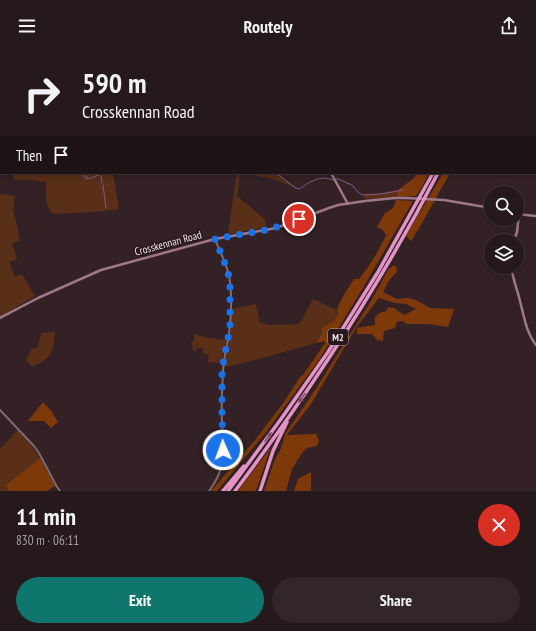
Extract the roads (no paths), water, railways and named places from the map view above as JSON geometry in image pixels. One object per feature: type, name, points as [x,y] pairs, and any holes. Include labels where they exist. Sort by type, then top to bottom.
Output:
[{"type":"highway","name":"M2","points":[[228,491],[308,381],[350,318],[397,240],[432,174]]},
{"type":"highway","name":"M2","points":[[235,491],[291,414],[367,300],[437,174]]},
{"type":"highway","points":[[260,491],[273,451],[291,414]]},
{"type":"highway","points":[[223,491],[260,449]]},
{"type":"street","points":[[332,174],[348,204]]},
{"type":"street","name":"Crosskennan Road","points":[[0,318],[38,298],[101,270],[215,239],[276,228],[329,208],[395,198],[437,200],[484,207]]},
{"type":"street","points":[[524,215],[536,216]]},
{"type":"street","points":[[209,491],[219,474],[222,460],[222,373],[229,335],[230,318],[229,275],[215,239]]},
{"type":"street","points":[[513,274],[525,324],[536,345]]},
{"type":"street","points":[[0,410],[34,446],[60,491]]},
{"type":"waterway","points":[[81,174],[87,179]]},
{"type":"waterway","points":[[86,174],[87,178]]},
{"type":"waterway","points":[[88,179],[101,174]]},
{"type":"waterway","points":[[274,174],[279,175],[294,187],[299,189],[316,179],[325,178],[333,180]]},
{"type":"waterway","points":[[101,176],[102,183]]},
{"type":"waterway","points":[[336,179],[352,185],[359,193],[363,195],[381,194],[403,190]]},
{"type":"waterway","points":[[103,185],[106,208]]}]
